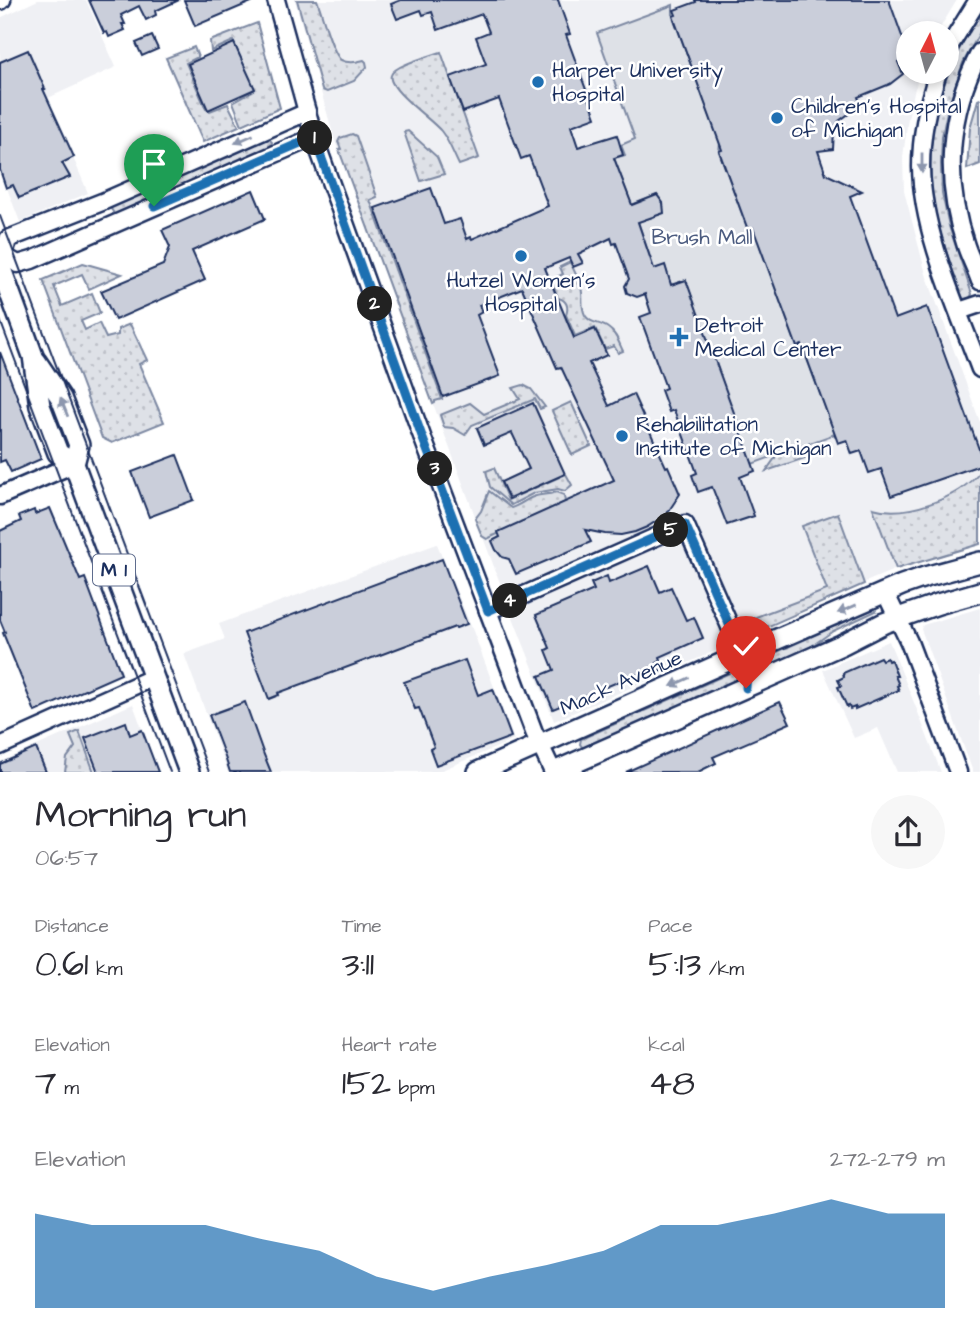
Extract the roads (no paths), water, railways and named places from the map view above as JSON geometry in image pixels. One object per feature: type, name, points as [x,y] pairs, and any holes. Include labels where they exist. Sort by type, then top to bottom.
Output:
[{"type":"main road","name":"M 1","points":[[1,259],[33,356],[40,407],[58,453],[74,464],[189,772]]},
{"type":"main road","name":"Mack Avenue","points":[[478,772],[885,592],[925,577],[980,562]]},
{"type":"main road","points":[[925,577],[922,594],[929,606]]},
{"type":"main road","points":[[553,772],[897,618],[980,592]]},
{"type":"main road","points":[[742,654],[747,669],[747,687]]},
{"type":"main road","points":[[579,727],[574,744],[583,759]]},
{"type":"street","points":[[276,0],[314,137],[423,439],[539,745],[553,772]]},
{"type":"street","points":[[959,31],[978,0]]},
{"type":"street","points":[[980,52],[957,109],[952,164],[958,215],[980,281]]},
{"type":"street","points":[[934,84],[922,149],[925,204],[944,270],[980,369]]},
{"type":"street","points":[[307,112],[102,202],[8,239],[1,259],[18,264],[48,253],[314,137]]},
{"type":"street","points":[[269,128],[279,139],[273,154]]},
{"type":"street","points":[[102,202],[106,215],[105,227]]},
{"type":"street","points":[[38,227],[48,253]]},
{"type":"street","points":[[959,311],[980,304]]},
{"type":"street","points":[[0,496],[74,464]]},
{"type":"street","points":[[488,611],[685,524],[742,654]]},
{"type":"street","points":[[885,592],[909,642],[958,772]]},
{"type":"street","points":[[0,746],[154,677]]},
{"type":"tram line","points":[[0,216],[209,772]]},
{"type":"tram line","points":[[0,320],[170,772]]},
{"type":"place","name":"Harper University Hospital","points":[[538,82]]},
{"type":"place","name":"Children's Hospital of Michigan","points":[[777,118]]},
{"type":"place","name":"Hutzel Women's Hospital","points":[[521,256]]},
{"type":"place","name":"Detroit Medical Center","points":[[679,337]]},
{"type":"place","name":"Rehabilitation Institute of Michigan","points":[[622,436]]},
{"type":"park label","name":"Brush Mall","points":[[702,237]]}]
